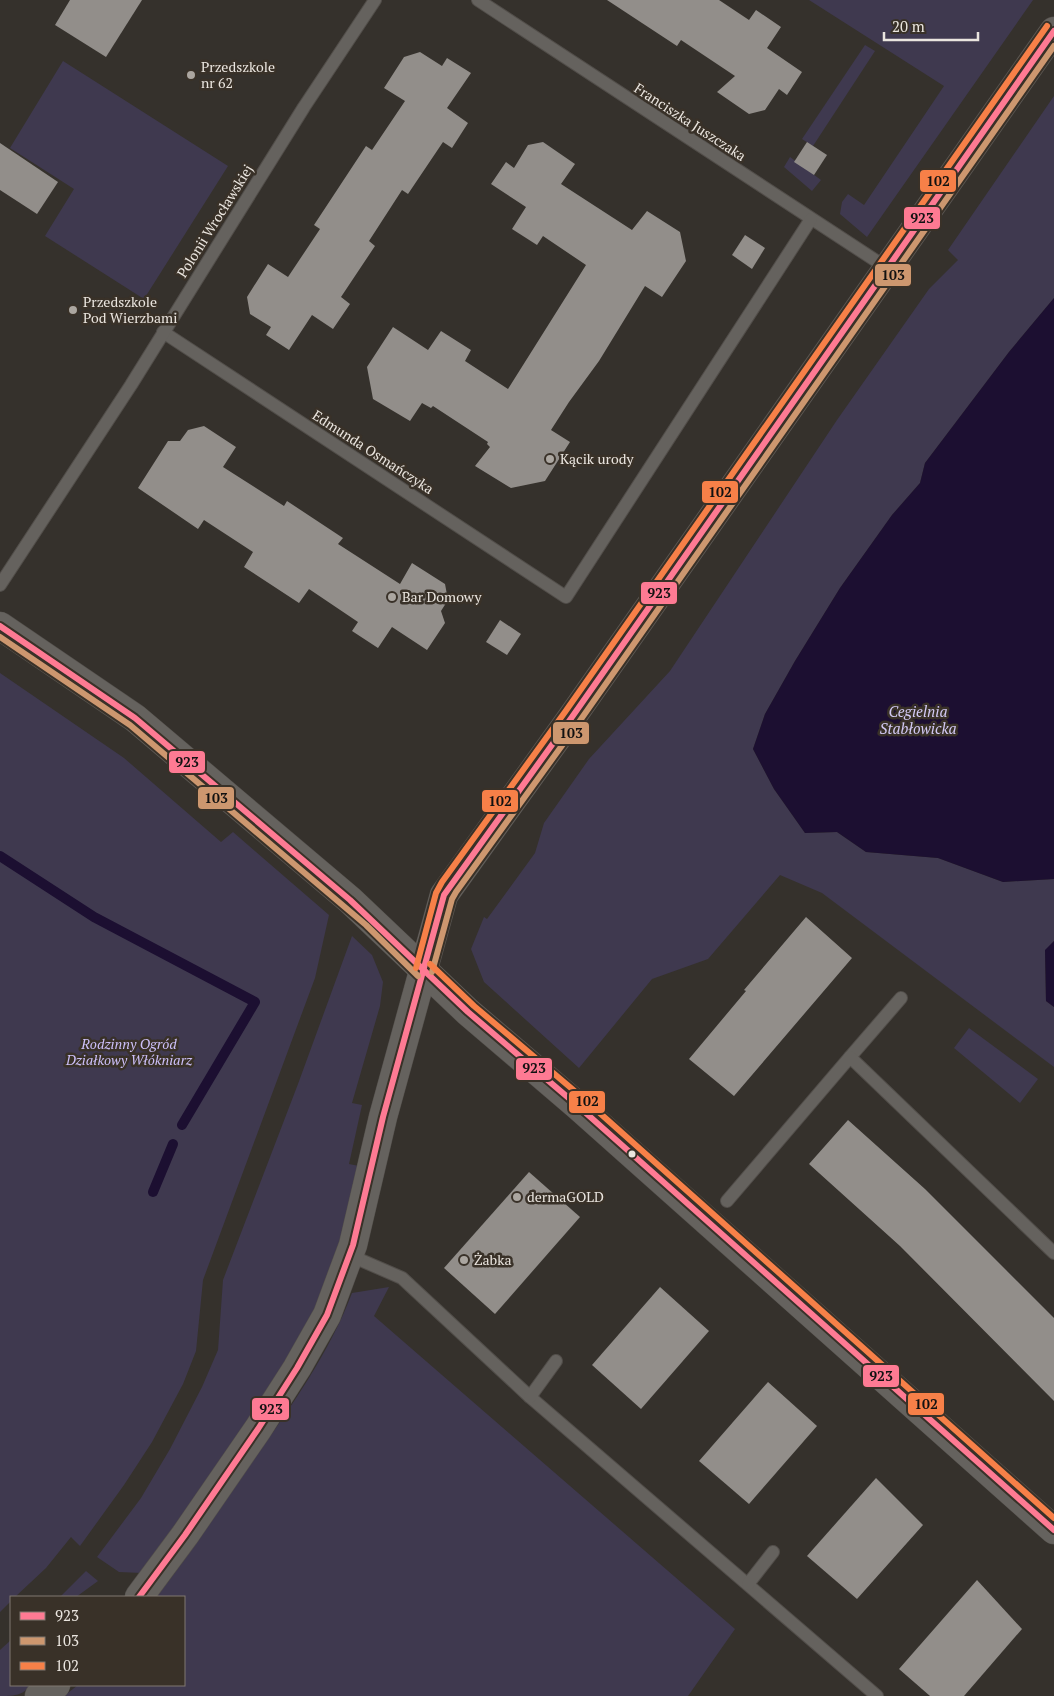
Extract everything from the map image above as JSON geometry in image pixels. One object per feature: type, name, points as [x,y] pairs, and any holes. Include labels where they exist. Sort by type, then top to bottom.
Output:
[{"type":"street","points":[[140,1596],[190,1527],[297,1368],[327,1315],[350,1255],[383,1117],[444,895],[572,717],[1054,30]]},
{"type":"street","points":[[0,626],[135,718],[350,900],[468,1012],[592,1119],[1054,1530]]},
{"type":"street","points":[[39,1696],[54,1686]]},
{"type":"lane","name":"Polonii Wrocławskiej","points":[[0,586],[131,385],[304,107],[375,0]]},
{"type":"lane","name":"Franciszka Juszczaka","points":[[478,0],[887,268]]},
{"type":"lane","name":"Edmunda Osmańczyka","points":[[163,332],[566,597],[811,219]]},
{"type":"lane","points":[[728,1201],[901,998]]},
{"type":"lane","points":[[850,1057],[1054,1253]]},
{"type":"lane","points":[[350,1255],[402,1278],[530,1397],[877,1696]]},
{"type":"lane","points":[[530,1397],[556,1361]]},
{"type":"lane","points":[[748,1584],[773,1552]]},
{"type":"green space","points":[[809,0],[1033,0],[867,237],[840,214],[842,202],[848,194],[864,205],[944,86]]},
{"type":"green space","points":[[865,45],[875,51],[813,146],[802,139]]},
{"type":"green space","points":[[63,61],[228,166],[144,299],[45,236],[74,189],[10,148]]},
{"type":"green space","points":[[1054,96],[1054,298],[1009,352],[925,463],[920,483],[892,515],[840,588],[765,714],[753,749],[774,789],[805,833],[837,832],[866,852],[938,858],[1003,882],[1054,879],[1054,941],[1045,951],[1046,1001],[1054,1007],[1054,1067],[822,893],[780,875],[708,959],[652,979],[579,1068],[484,982],[471,949],[484,917],[487,919],[535,853],[544,823],[589,759],[670,671],[837,420],[929,289],[958,260],[948,250]]},
{"type":"green space","points":[[790,157],[821,180],[812,191],[784,167]]},
{"type":"green space","name":"Rodzinny Ogród Działkowy Włókniarz","points":[[0,673],[124,758],[221,842],[233,832],[329,915],[315,978],[203,1280],[196,1351],[183,1384],[152,1442],[80,1546],[71,1537],[46,1568],[16,1596],[10,1596],[10,1602],[0,1612]]},
{"type":"green space","points":[[352,936],[372,955],[383,982],[380,1006],[352,1103],[362,1105],[349,1164],[359,1166],[340,1246],[307,1328],[251,1415],[142,1573],[119,1572],[97,1557],[141,1498],[170,1449],[202,1387],[218,1350],[223,1280]]},
{"type":"green space","points":[[969,1028],[1038,1079],[1020,1103],[954,1048]]},
{"type":"green space","points":[[389,1287],[374,1316],[735,1629],[688,1696],[64,1696],[77,1686],[185,1686],[185,1596],[157,1596],[299,1394],[328,1344],[352,1293]]},
{"type":"green space","points":[[86,1571],[98,1581],[77,1596],[61,1596]]},
{"type":"green space","points":[[10,1641],[10,1686],[28,1686],[21,1693],[0,1696],[0,1650]]},
{"type":"water","name":"Cegielnia Stabłowicka","points":[[1054,298],[1054,879],[1003,882],[938,858],[866,852],[837,832],[805,833],[774,789],[753,749],[765,714],[840,588],[892,515],[920,483],[925,463],[1009,352]]},
{"type":"water","points":[[1054,941],[1054,1007],[1046,1001],[1045,950]]},
{"type":"building","points":[[70,0],[142,0],[106,57],[55,25]]},
{"type":"building","points":[[607,0],[719,0],[749,20],[756,10],[781,27],[767,48],[802,72],[787,95],[779,89],[765,110],[749,114],[717,92],[735,76],[681,40],[677,46]]},
{"type":"building","points":[[420,52],[442,66],[447,58],[471,73],[447,108],[468,123],[452,148],[443,142],[408,194],[402,190],[369,241],[375,246],[341,297],[350,304],[333,329],[312,315],[289,350],[266,335],[271,327],[250,314],[247,297],[268,264],[288,277],[320,229],[314,225],[366,146],[372,150],[405,101],[384,88],[404,57]]},
{"type":"building","points":[[543,142],[575,164],[561,184],[632,230],[647,211],[680,232],[686,261],[662,297],[645,286],[599,361],[551,430],[570,442],[545,481],[511,488],[475,466],[490,447],[487,444],[488,442],[433,406],[431,408],[422,403],[410,421],[373,399],[367,367],[393,327],[428,350],[441,331],[471,350],[465,361],[508,389],[586,265],[543,236],[537,245],[512,229],[526,207],[491,184],[506,162],[514,168],[528,145]]},
{"type":"building","points":[[807,142],[827,155],[814,175],[794,162]]},
{"type":"building","points":[[0,143],[58,182],[37,214],[0,190]]},
{"type":"building","points":[[745,235],[765,248],[752,269],[732,255]]},
{"type":"building","points":[[204,426],[236,447],[223,467],[284,506],[287,501],[343,538],[338,544],[400,584],[412,563],[445,584],[448,600],[441,611],[445,623],[427,650],[392,627],[378,648],[352,631],[358,622],[309,589],[299,603],[244,567],[253,552],[204,520],[198,529],[138,488],[168,441],[180,441],[188,430]]},
{"type":"building","points":[[500,620],[521,634],[507,655],[486,642]]},
{"type":"building","points":[[806,917],[852,958],[734,1096],[689,1059]]},
{"type":"building","points":[[848,1120],[925,1189],[1054,1318],[1054,1401],[900,1246],[809,1164]]},
{"type":"building","points":[[529,1172],[580,1217],[495,1314],[444,1268]]},
{"type":"building","points":[[660,1287],[709,1331],[641,1409],[592,1365]]},
{"type":"building","points":[[768,1382],[817,1426],[749,1504],[699,1461]]},
{"type":"building","points":[[876,1478],[923,1525],[857,1599],[807,1556]]},
{"type":"building","points":[[977,1580],[1022,1629],[964,1696],[930,1696],[899,1669]]},
{"type":"waterway","points":[[0,856],[94,917],[255,1002],[182,1125]]},
{"type":"waterway","points":[[153,1192],[173,1144]]},
{"type":"transit line","name":"102","points":[[416,968],[436,893],[442,882],[565,712],[1047,26]]},
{"type":"transit line","name":"923","points":[[140,1596],[185,1535],[258,1429],[297,1368],[327,1315],[353,1245],[383,1117],[444,895],[572,717],[1054,31]]},
{"type":"transit line","name":"103","points":[[432,972],[452,899],[456,892],[579,722],[1054,46]]},
{"type":"transit line","name":"923","points":[[0,626],[135,718],[350,900],[468,1012],[578,1106],[1054,1530]]},
{"type":"transit line","name":"103","points":[[0,637],[130,725],[366,925],[418,976]]},
{"type":"transit line","name":"102","points":[[430,964],[474,1006],[584,1099],[1054,1518]]},
{"type":"place","name":"Przedszkole nr 62","points":[[191,75]]},
{"type":"place","name":"Przedszkole Pod Wierzbami","points":[[73,310]]},
{"type":"place","name":"Kącik urody","points":[[550,459]]},
{"type":"place","name":"Bar Domowy","points":[[392,597]]},
{"type":"place","name":"dermaGOLD","points":[[517,1197]]},
{"type":"place","name":"Żabka","points":[[464,1260]]}]
